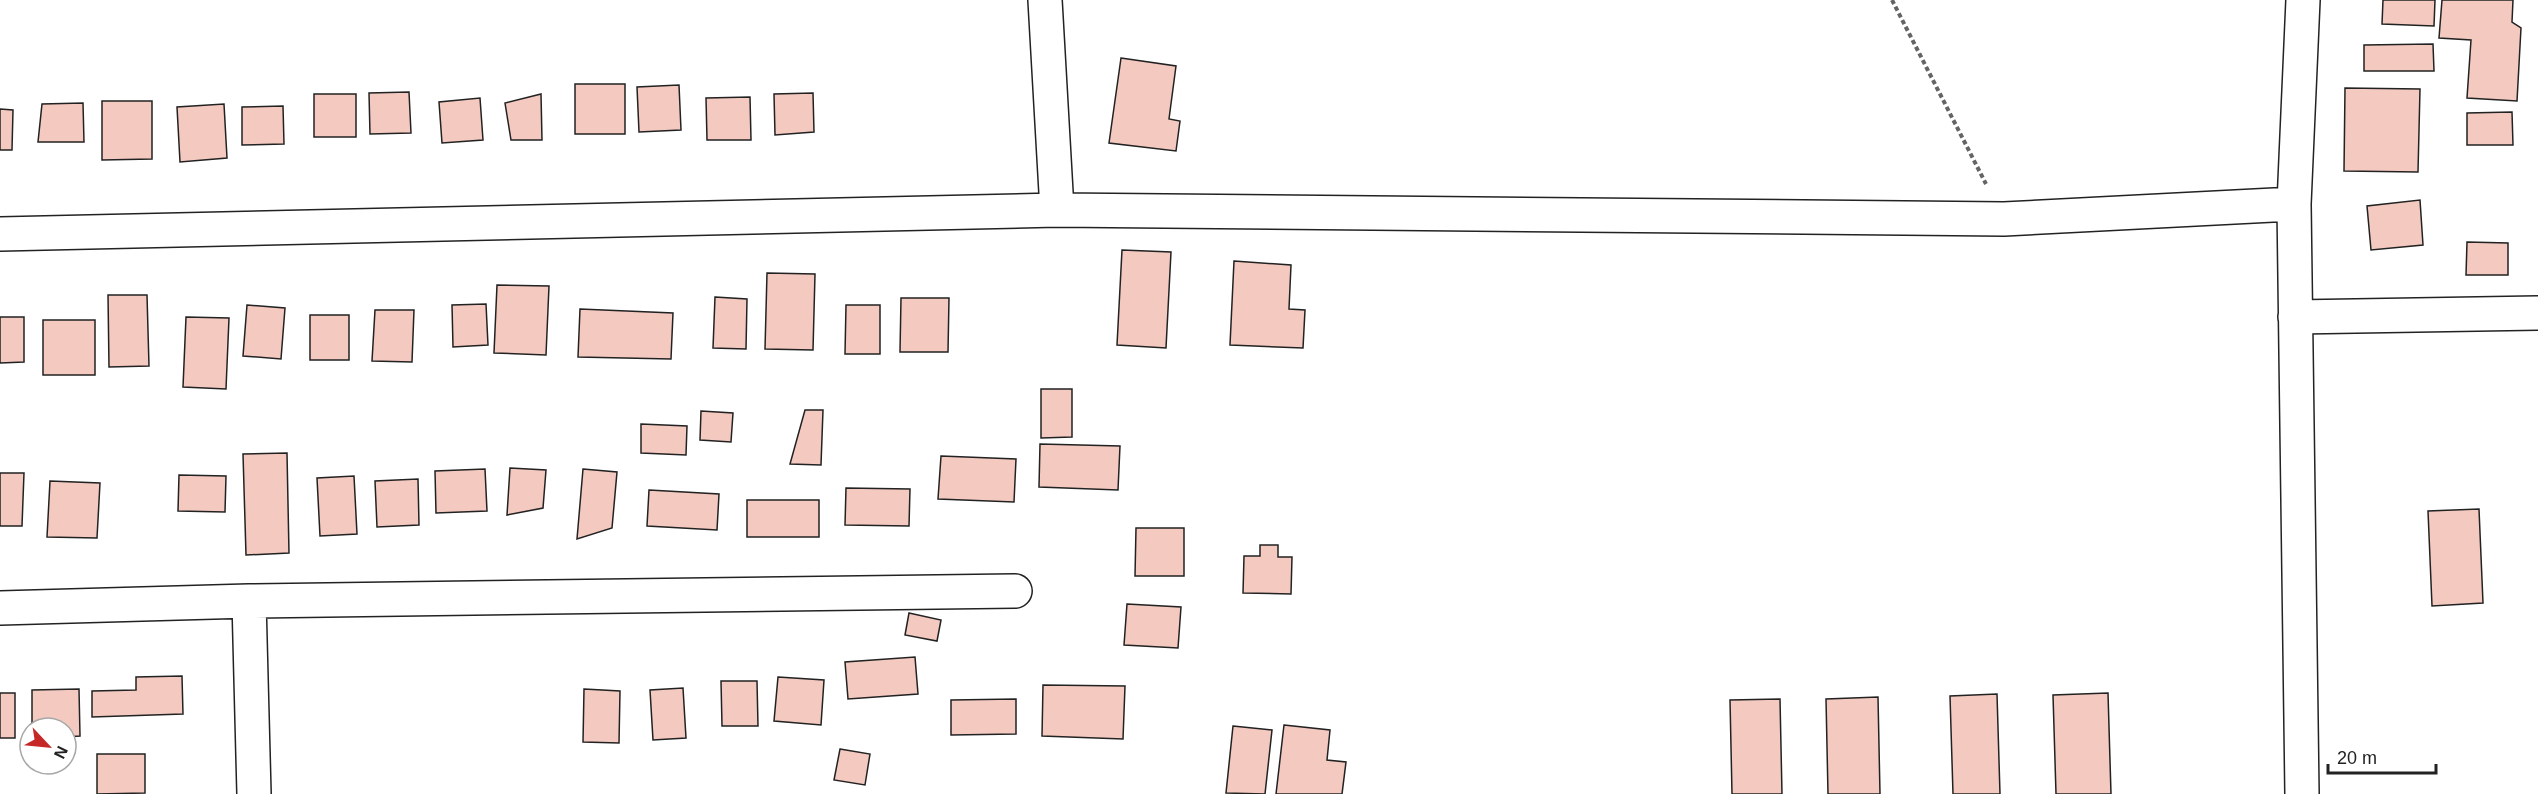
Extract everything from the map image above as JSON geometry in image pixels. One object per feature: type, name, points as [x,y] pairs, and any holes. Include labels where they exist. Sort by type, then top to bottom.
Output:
[{"type":"street","points":[[1046,0],[1057,210]]},
{"type":"street","points":[[2302,794],[2294,204],[2303,0]]},
{"type":"street","points":[[0,234],[1057,210],[2004,219],[2294,204]]},
{"type":"street","points":[[2295,317],[2538,314]]},
{"type":"street","points":[[0,608],[249,602],[1015,591]]},
{"type":"street","points":[[249,602],[254,794]]},
{"type":"path","points":[[1892,0],[2004,219]]},
{"type":"building","points":[[2383,0],[2435,0],[2434,26],[2382,24]]},
{"type":"building","points":[[2442,0],[2513,0],[2512,22],[2521,28],[2517,101],[2467,98],[2471,40],[2439,38]]},
{"type":"building","points":[[2433,44],[2434,71],[2364,71],[2364,45]]},
{"type":"building","points":[[1121,58],[1176,66],[1169,119],[1180,121],[1176,151],[1109,143]]},
{"type":"building","points":[[575,84],[625,84],[625,134],[575,134]]},
{"type":"building","points":[[679,85],[681,130],[639,132],[637,87]]},
{"type":"building","points":[[2345,88],[2420,89],[2418,172],[2344,171]]},
{"type":"building","points":[[409,92],[411,133],[370,134],[369,93]]},
{"type":"building","points":[[813,93],[814,132],[775,135],[774,94]]},
{"type":"building","points":[[314,94],[356,94],[356,137],[314,137]]},
{"type":"building","points":[[541,94],[542,140],[511,140],[505,103]]},
{"type":"building","points":[[750,97],[751,140],[707,140],[706,98]]},
{"type":"building","points":[[480,98],[483,140],[442,143],[439,102]]},
{"type":"building","points":[[102,101],[152,101],[152,159],[102,160]]},
{"type":"building","points":[[83,103],[84,142],[38,142],[42,104]]},
{"type":"building","points":[[224,104],[227,158],[180,162],[177,107]]},
{"type":"building","points":[[283,106],[284,144],[242,145],[242,107]]},
{"type":"building","points":[[0,109],[13,110],[12,150],[0,150]]},
{"type":"building","points":[[2512,112],[2513,145],[2467,145],[2467,113]]},
{"type":"building","points":[[2420,200],[2423,245],[2371,250],[2367,206]]},
{"type":"building","points":[[2467,242],[2508,243],[2508,275],[2466,275]]},
{"type":"building","points":[[1122,250],[1171,252],[1166,348],[1117,345]]},
{"type":"building","points":[[1234,261],[1291,265],[1289,309],[1305,310],[1303,348],[1230,345]]},
{"type":"building","points":[[767,273],[815,274],[813,350],[765,349]]},
{"type":"building","points":[[497,285],[549,286],[546,355],[494,353]]},
{"type":"building","points":[[108,295],[147,295],[149,366],[109,367]]},
{"type":"building","points":[[715,297],[747,299],[746,349],[713,348]]},
{"type":"building","points":[[901,298],[949,298],[948,352],[900,352]]},
{"type":"building","points":[[486,304],[488,345],[453,347],[452,305]]},
{"type":"building","points":[[247,305],[285,308],[281,359],[243,356]]},
{"type":"building","points":[[846,305],[880,305],[880,354],[845,354]]},
{"type":"building","points":[[580,309],[673,313],[671,359],[578,357]]},
{"type":"building","points":[[375,310],[414,310],[412,362],[372,361]]},
{"type":"building","points":[[310,315],[349,315],[349,360],[310,360]]},
{"type":"building","points":[[0,317],[24,317],[24,362],[0,363]]},
{"type":"building","points":[[186,317],[229,318],[226,389],[183,387]]},
{"type":"building","points":[[43,320],[95,320],[95,375],[43,375]]},
{"type":"building","points":[[1041,389],[1072,389],[1072,437],[1041,438]]},
{"type":"building","points":[[805,410],[823,410],[821,465],[790,464]]},
{"type":"building","points":[[701,411],[733,413],[731,442],[700,440]]},
{"type":"building","points":[[641,424],[687,426],[686,455],[641,453]]},
{"type":"building","points":[[1040,444],[1120,446],[1118,490],[1039,487]]},
{"type":"building","points":[[287,453],[289,553],[246,555],[243,454]]},
{"type":"building","points":[[941,456],[1016,459],[1014,502],[938,499]]},
{"type":"building","points":[[510,468],[546,470],[543,508],[507,515]]},
{"type":"building","points":[[485,469],[487,511],[436,513],[435,471]]},
{"type":"building","points":[[583,469],[617,472],[612,528],[577,539]]},
{"type":"building","points":[[0,473],[24,473],[22,526],[0,526]]},
{"type":"building","points":[[179,475],[226,476],[225,512],[178,511]]},
{"type":"building","points":[[354,476],[357,534],[320,536],[317,478]]},
{"type":"building","points":[[418,479],[419,525],[377,527],[375,481]]},
{"type":"building","points":[[50,481],[100,483],[97,538],[47,537]]},
{"type":"building","points":[[846,488],[910,489],[909,526],[845,525]]},
{"type":"building","points":[[649,490],[719,494],[717,530],[647,526]]},
{"type":"building","points":[[747,500],[819,500],[819,537],[747,537]]},
{"type":"building","points":[[2479,509],[2483,603],[2432,606],[2428,511]]},
{"type":"building","points":[[1136,528],[1184,528],[1184,576],[1135,576]]},
{"type":"building","points":[[1260,545],[1278,545],[1278,557],[1292,557],[1291,594],[1243,593],[1244,556],[1260,556]]},
{"type":"building","points":[[1127,604],[1181,607],[1178,648],[1124,645]]},
{"type":"building","points":[[909,613],[941,620],[937,641],[905,635]]},
{"type":"building","points":[[915,657],[918,694],[848,699],[845,662]]},
{"type":"building","points":[[182,676],[183,714],[92,717],[92,691],[136,690],[136,677]]},
{"type":"building","points":[[778,677],[824,680],[821,725],[774,721]]},
{"type":"building","points":[[721,681],[757,681],[758,726],[722,726]]},
{"type":"building","points":[[1043,685],[1125,686],[1123,739],[1042,736]]},
{"type":"building","points":[[683,688],[686,738],[653,740],[650,690]]},
{"type":"building","points":[[79,689],[80,736],[78,736],[78,716],[32,716],[32,690]]},
{"type":"building","points":[[584,689],[620,691],[619,743],[583,742]]},
{"type":"building","points":[[0,693],[15,693],[15,738],[0,738]]},
{"type":"building","points":[[2108,693],[2111,794],[2056,794],[2053,695]]},
{"type":"building","points":[[1997,694],[2000,794],[1953,794],[1950,696]]},
{"type":"building","points":[[1878,697],[1880,794],[1828,794],[1826,699]]},
{"type":"building","points":[[1016,699],[1016,734],[951,735],[951,700]]},
{"type":"building","points":[[1780,699],[1782,794],[1732,794],[1730,700]]},
{"type":"building","points":[[1284,725],[1330,730],[1327,760],[1346,762],[1342,794],[1276,794]]},
{"type":"building","points":[[1233,726],[1272,730],[1265,794],[1226,793]]},
{"type":"building","points":[[840,749],[870,754],[865,785],[834,780]]},
{"type":"building","points":[[97,754],[145,754],[145,793],[97,794]]}]
